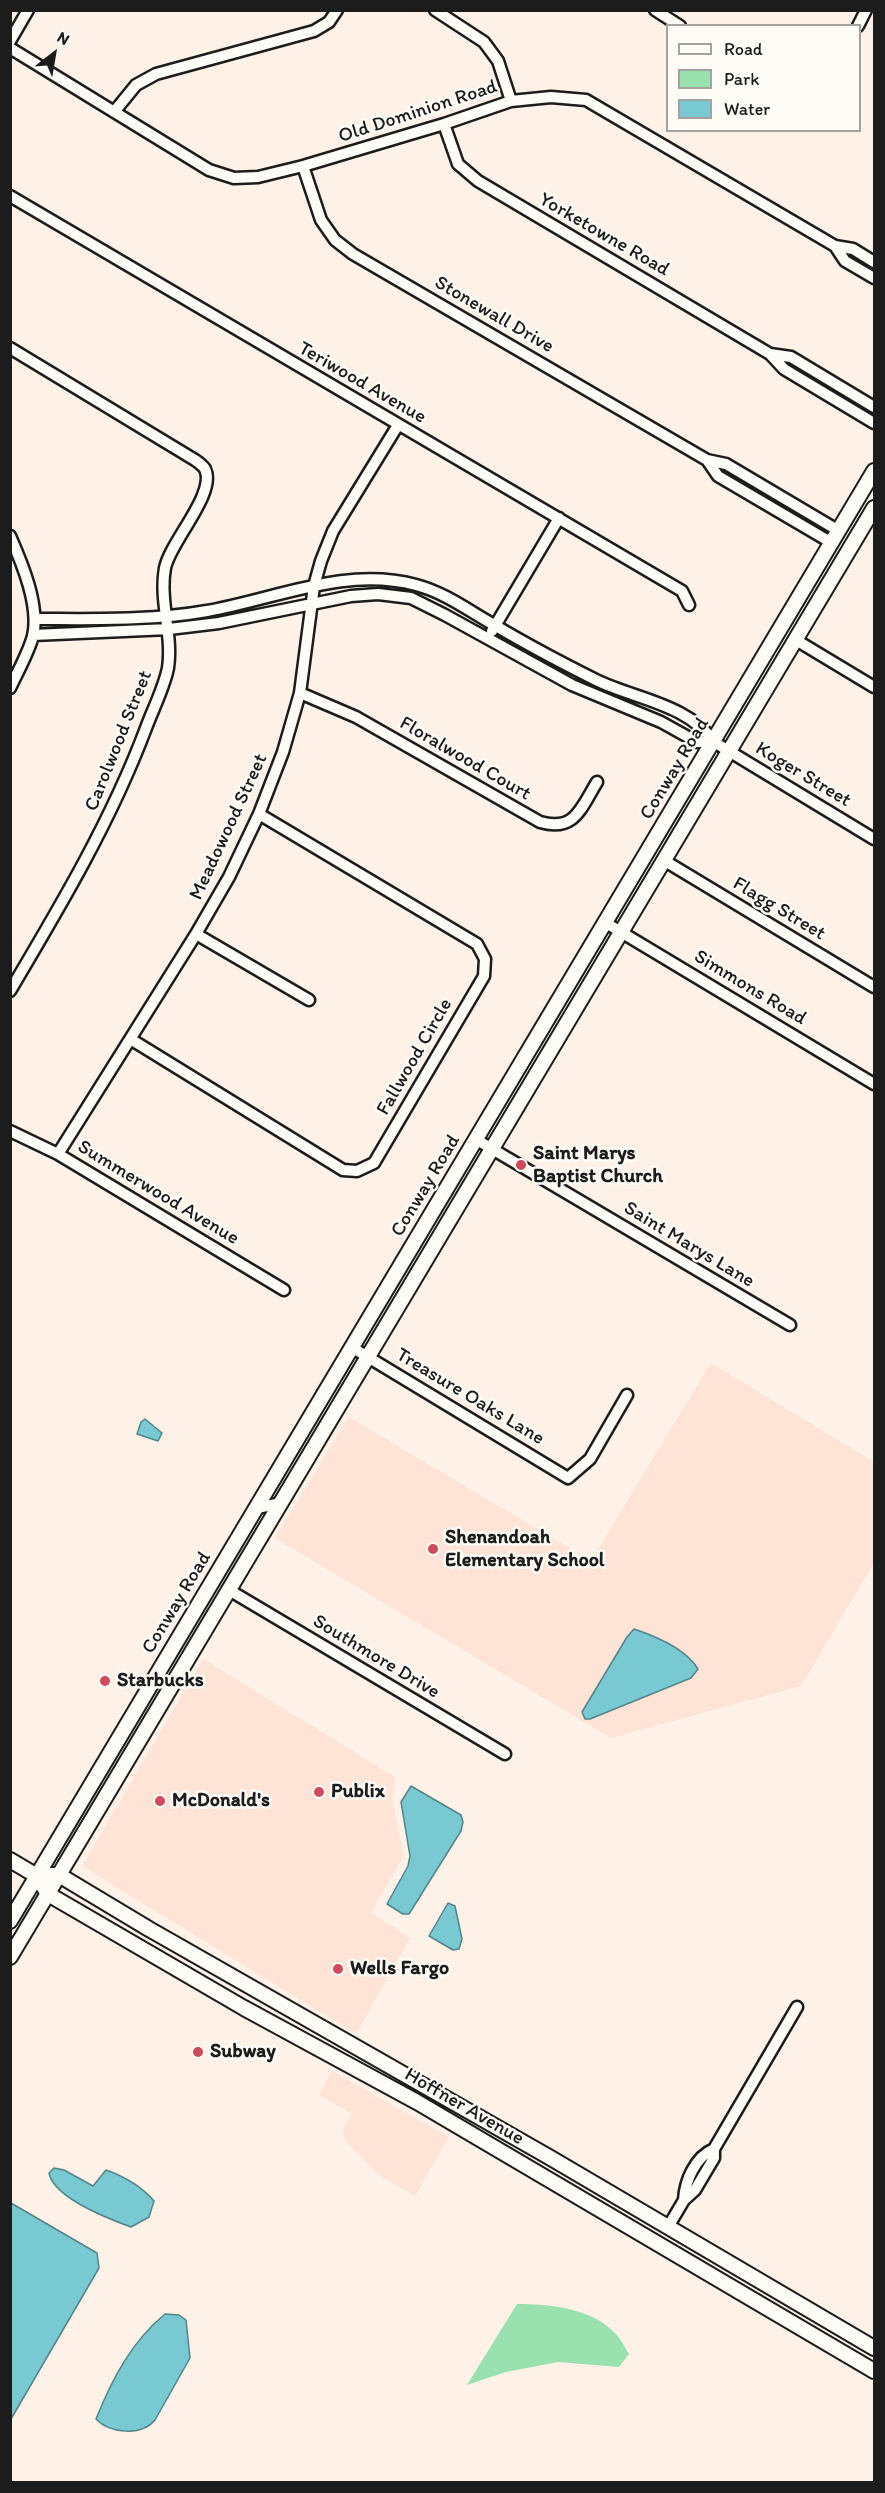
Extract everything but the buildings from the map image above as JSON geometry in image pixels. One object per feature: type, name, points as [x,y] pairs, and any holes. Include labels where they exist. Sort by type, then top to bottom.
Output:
[{"type":"main road","name":"Conway Road","points":[[10,1921],[874,471]]},
{"type":"main road","points":[[870,525],[867,503],[874,479]]},
{"type":"main road","name":"Conway Road","points":[[10,1957],[819,601],[870,525],[874,508]]},
{"type":"main road","points":[[819,601],[824,579],[837,550],[839,531]]},
{"type":"main road","points":[[185,1665],[182,1648],[208,1604],[215,1578]]},
{"type":"main road","points":[[148,1726],[154,1702],[171,1673],[170,1653]]},
{"type":"main road","name":"Hoffner Avenue","points":[[10,1860],[37,1876],[48,1894],[244,2008],[417,2102],[874,2371]]},
{"type":"main road","points":[[37,1876],[59,1875]]},
{"type":"main road","name":"Hoffner Avenue","points":[[59,1875],[874,2348]]},
{"type":"main road","points":[[369,2075],[382,2076],[402,2088],[415,2089],[423,2086]]},
{"type":"main road","points":[[417,2102],[434,2099],[503,2138],[522,2142]]},
{"type":"main road","points":[[719,2279],[731,2274],[776,2298],[801,2305]]},
{"type":"main road","points":[[786,2318],[802,2316],[813,2320],[874,2357]]},
{"type":"street","points":[[10,41],[28,10]]},
{"type":"street","points":[[114,112],[136,85],[156,74],[314,31],[329,22],[337,10]]},
{"type":"street","points":[[435,10],[484,42],[498,61],[511,101]]},
{"type":"street","points":[[655,10],[677,24]]},
{"type":"street","points":[[852,10],[862,18]]},
{"type":"street","name":"Old Dominion Road","points":[[10,48],[209,170],[234,178],[258,177],[303,166],[444,124],[511,101],[551,97],[586,100],[835,246],[853,249],[874,262]]},
{"type":"street","name":"Yorketowne Road","points":[[444,124],[458,164],[478,181],[770,354],[784,369],[874,423]]},
{"type":"street","name":"Stonewall Drive","points":[[303,166],[321,220],[335,240],[353,254],[707,460],[726,464],[839,531]]},
{"type":"street","name":"Teriwood Avenue","points":[[10,196],[682,591],[689,605]]},
{"type":"street","name":"Old Dominion Road","points":[[835,246],[845,261],[874,278]]},
{"type":"street","name":"Carolwood Street","points":[[10,348],[195,460],[204,468],[207,477],[204,493],[165,567],[164,586],[169,629],[168,669],[127,780],[84,867],[10,991]]},
{"type":"street","name":"Yorketowne Road","points":[[770,354],[791,357],[874,407]]},
{"type":"street","name":"Meadowood Street","points":[[58,1154],[132,1040],[196,934],[229,877],[259,814],[283,752],[300,693],[314,586],[321,561],[333,531],[398,425]]},
{"type":"street","name":"Stonewall Drive","points":[[707,460],[718,476],[832,543]]},
{"type":"street","points":[[486,639],[559,518]]},
{"type":"street","points":[[10,536],[24,568],[35,619],[33,635],[10,688]]},
{"type":"street","points":[[35,619],[168,616],[207,611],[345,580],[383,578],[416,585],[451,598],[495,626],[595,680],[629,695],[672,709],[705,729],[714,742]]},
{"type":"street","points":[[33,635],[169,629],[219,623],[351,596],[378,594],[411,598],[602,699],[661,722],[697,742],[714,742]]},
{"type":"street","points":[[796,640],[874,687]]},
{"type":"street","name":"Floralwood Court","points":[[300,693],[356,717],[540,822],[552,826],[567,824],[576,817],[597,782]]},
{"type":"street","name":"Koger Street","points":[[714,742],[874,839]]},
{"type":"street","name":"Fallwood Circle","points":[[132,1040],[343,1170],[357,1171],[374,1163],[484,975],[485,959],[477,944],[259,814]]},
{"type":"street","name":"Flagg Street","points":[[665,861],[874,987]]},
{"type":"street","name":"Simmons Road","points":[[606,923],[874,1084]]},
{"type":"street","points":[[196,934],[309,1000]]},
{"type":"street","name":"Summerwood Avenue","points":[[10,1131],[58,1154],[284,1290]]},
{"type":"street","name":"Saint Marys Lane","points":[[477,1140],[790,1325]]},
{"type":"street","name":"Treasure Oaks Lane","points":[[353,1348],[568,1478],[590,1459],[627,1395]]},
{"type":"street","points":[[267,1490],[281,1503]]},
{"type":"street","points":[[257,1508],[281,1503]]},
{"type":"street","name":"Southmore Drive","points":[[229,1590],[505,1754]]},
{"type":"street","points":[[668,2227],[684,2200],[695,2190],[714,2158],[714,2149],[796,2007]]},
{"type":"shaded area","name":"Shenandoah Elementary School","points":[[711,1363],[874,1462],[874,1563],[801,1686],[611,1738],[275,1538],[349,1417],[591,1561]]},
{"type":"shaded area","points":[[203,1659],[395,1777],[392,1798],[404,1856],[371,1912],[410,1938],[356,2034],[82,1866]]},
{"type":"shaded area","points":[[332,2071],[449,2137],[415,2196],[380,2176],[348,2143],[342,2132],[352,2114],[319,2095]]},
{"type":"green space","points":[[517,2304],[570,2309],[595,2318],[616,2334],[629,2354],[619,2367],[558,2362],[506,2372],[467,2385]]},
{"type":"water","points":[[145,1419],[162,1433],[158,1441],[137,1434],[141,1422]]},
{"type":"water","points":[[634,1629],[678,1649],[698,1669],[691,1678],[590,1719],[585,1719],[582,1712]]},
{"type":"water","points":[[411,1786],[461,1815],[463,1822],[461,1831],[409,1914],[403,1914],[387,1904],[408,1866],[410,1856],[401,1802]]},
{"type":"water","points":[[448,1903],[455,1906],[462,1939],[459,1949],[453,1950],[429,1936]]},
{"type":"water","points":[[54,2168],[64,2170],[93,2186],[106,2170],[125,2179],[144,2191],[154,2201],[149,2217],[131,2227],[84,2206],[71,2199],[53,2182],[49,2173]]},
{"type":"water","points":[[11,2203],[97,2253],[99,2268],[11,2419]]},
{"type":"water","points":[[165,2314],[179,2315],[186,2320],[190,2358],[155,2420],[142,2429],[134,2431],[109,2428],[96,2419],[116,2375],[143,2336]]},
{"type":"place","name":"Saint Marys Baptist Church","points":[[521,1165]]},
{"type":"place","name":"Shenandoah Elementary School","points":[[433,1549]]},
{"type":"place","name":"Starbucks","points":[[105,1681]]},
{"type":"place","name":"Publix","points":[[319,1792]]},
{"type":"place","name":"McDonald's","points":[[160,1801]]},
{"type":"place","name":"Wells Fargo","points":[[338,1969]]},
{"type":"place","name":"Subway","points":[[198,2052]]}]
